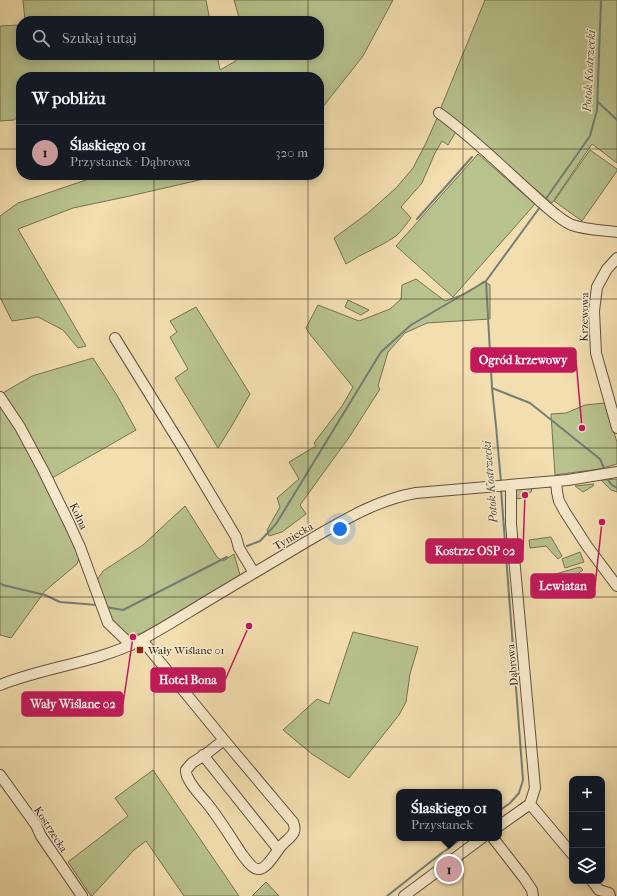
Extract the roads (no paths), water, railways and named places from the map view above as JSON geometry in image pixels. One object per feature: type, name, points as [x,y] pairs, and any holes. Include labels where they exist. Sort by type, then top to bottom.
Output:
[{"type":"street","points":[[439,113],[457,126],[562,219],[572,225],[617,232]]},
{"type":"street","name":"Krzewowa","points":[[617,258],[607,270],[597,287],[594,311],[596,353],[617,428]]},
{"type":"street","points":[[115,338],[236,537],[239,548],[254,573]]},
{"type":"street","name":"Kolna","points":[[0,397],[20,427],[69,523],[80,547],[108,623],[131,645]]},
{"type":"street","name":"Tyniecka","points":[[0,685],[89,659],[142,640],[343,521],[386,501],[416,493],[586,478],[617,472]]},
{"type":"street","points":[[556,481],[559,501],[565,512],[587,546],[617,586]]},
{"type":"street","name":"Dąbrowa","points":[[503,485],[511,524],[535,788],[530,804]]},
{"type":"street","points":[[142,640],[294,822],[296,830],[278,849],[266,867],[261,869],[257,870],[254,868],[244,857],[207,803],[188,780],[186,774],[186,770],[192,763],[224,740]]},
{"type":"street","points":[[203,756],[278,849]]},
{"type":"street","name":"Kostrzecka","points":[[0,775],[36,825],[41,836],[82,896]]},
{"type":"street","points":[[502,824],[530,804],[569,850]]},
{"type":"street","points":[[404,896],[478,841]]},
{"type":"street","points":[[495,841],[524,878],[532,890],[533,896]]},
{"type":"street","points":[[594,884],[599,890],[612,892]]},
{"type":"waterway","name":"Potok Kostrzecki","points":[[545,200],[590,136],[597,110],[601,0]]},
{"type":"waterway","points":[[598,102],[617,120]]},
{"type":"waterway","points":[[417,219],[472,157]]},
{"type":"waterway","name":"Potok Kostrzecki","points":[[501,482],[492,388],[486,281],[540,207]]},
{"type":"waterway","points":[[247,546],[260,541],[276,524],[381,352],[411,325],[486,281]]},
{"type":"waterway","points":[[492,388],[530,403],[600,459],[604,468]]},
{"type":"waterway","points":[[608,480],[617,488]]},
{"type":"waterway","name":"Potok Kostrzecki","points":[[501,489],[523,780],[519,793],[502,809]]},
{"type":"waterway","points":[[106,607],[123,610],[227,557]]},
{"type":"waterway","points":[[0,583],[45,595],[60,602],[97,605]]},
{"type":"waterway","name":"Potok Kostrzecki","points":[[445,851],[458,841]]},
{"type":"waterway","name":"Potok Kostrzecki","points":[[387,896],[443,852]]},
{"type":"place","name":"Ogród krzewowy","points":[[582,428]]},
{"type":"place","name":"Kostrze OSP 02","points":[[525,495]]},
{"type":"place","name":"Lewiatan","points":[[602,522]]},
{"type":"place","name":"Hotel Bona","points":[[249,626]]},
{"type":"place","name":"Wały Wiślane 02","points":[[133,637]]},
{"type":"place","name":"Wały Wiślane 01","points":[[140,650]]},
{"type":"place","name":"Ślaskiego 01","points":[[449,869]]}]
